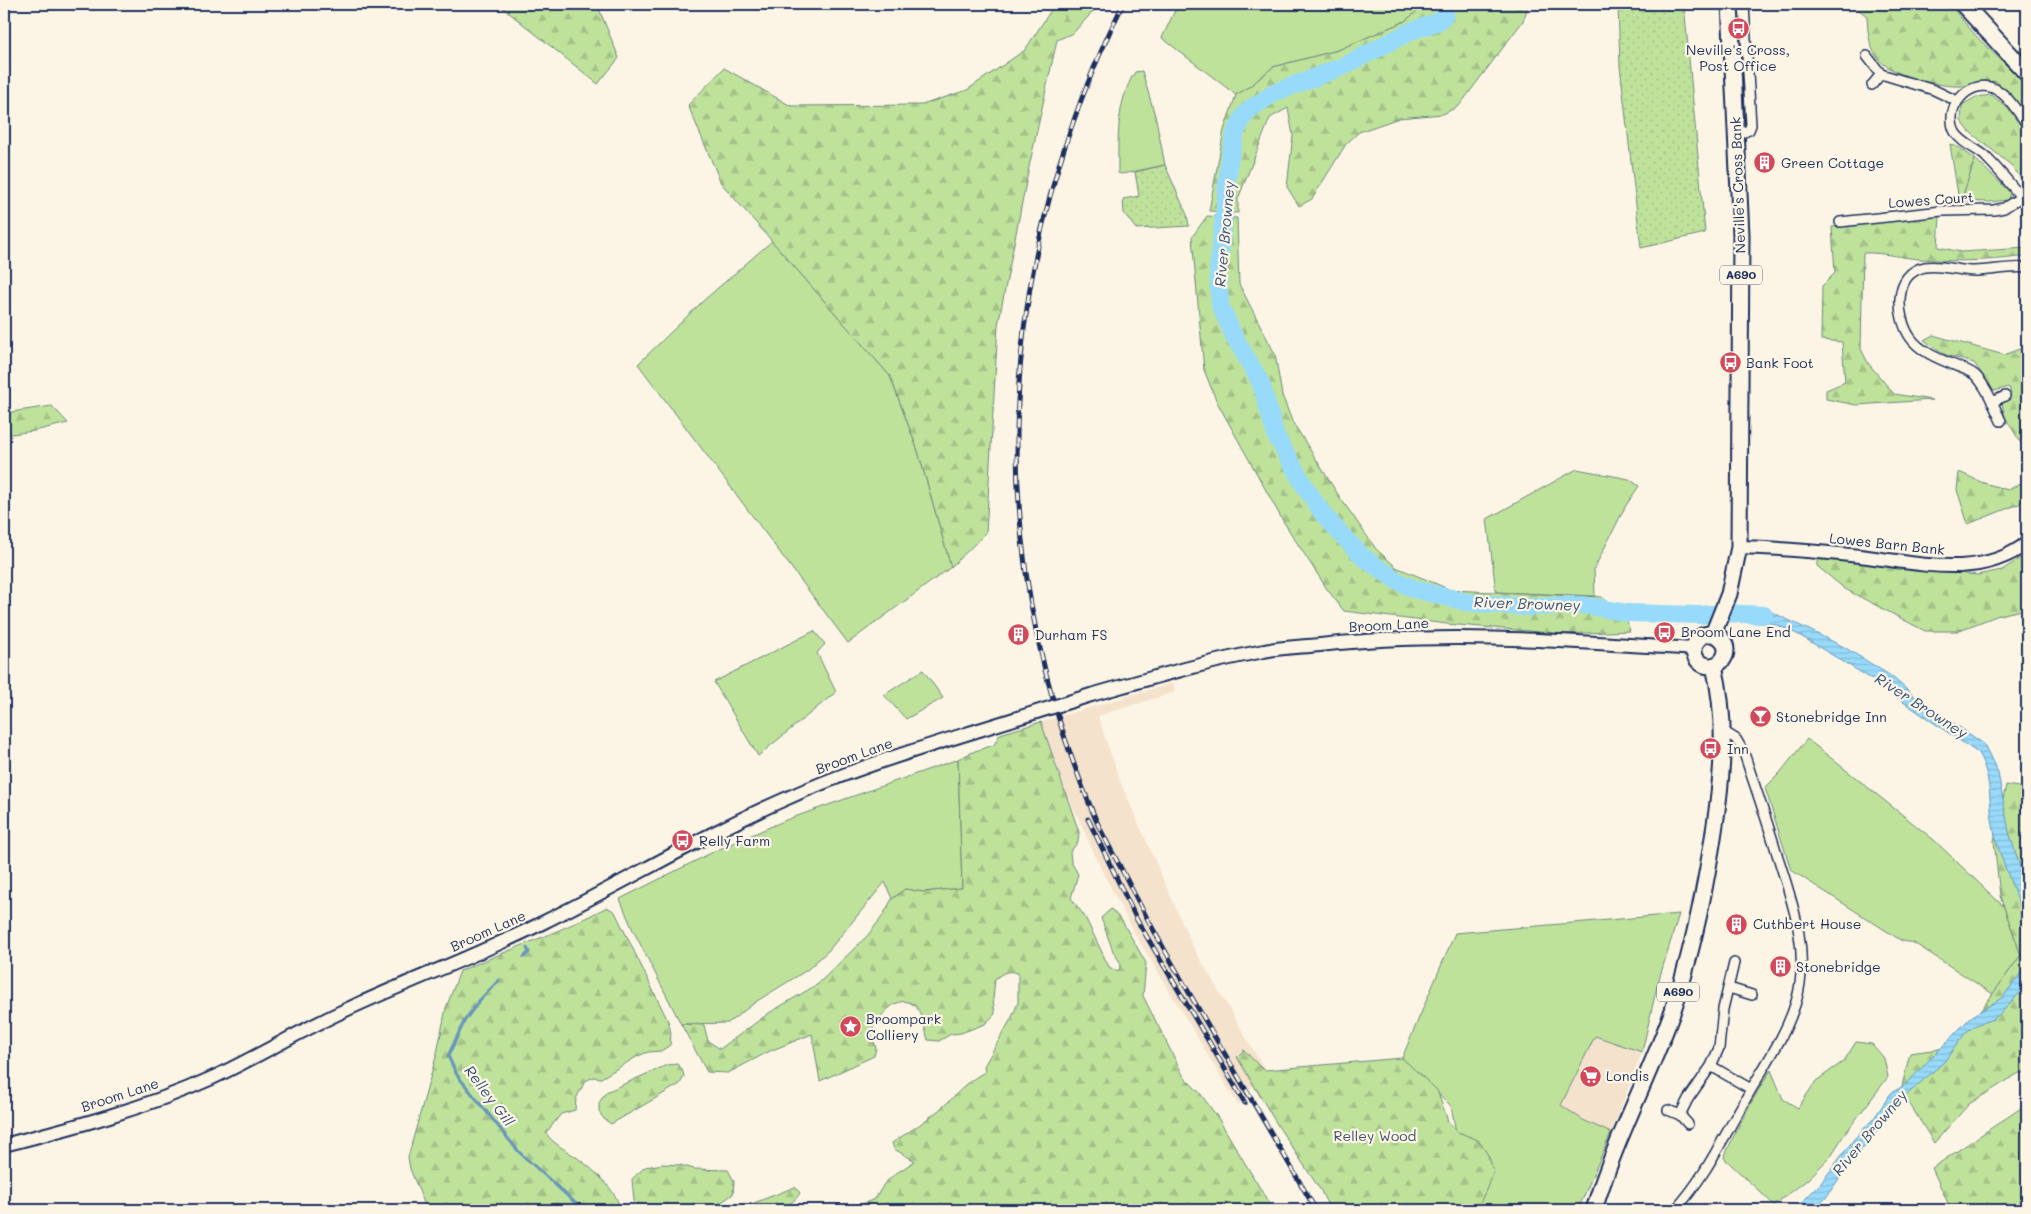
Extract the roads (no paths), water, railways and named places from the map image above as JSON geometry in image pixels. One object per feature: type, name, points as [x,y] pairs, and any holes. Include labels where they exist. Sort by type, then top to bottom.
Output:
[{"type":"highway","points":[[1971,6],[2027,73]]},
{"type":"main road","name":"Neville's Cross Bank","points":[[1730,4],[1741,235],[1739,547]]},
{"type":"main road","name":"Lowes Barn Bank","points":[[1739,547],[1851,555],[1917,564],[1953,566],[1974,565],[1996,560],[2027,543]]},
{"type":"main road","name":"A690","points":[[1713,634],[1729,594],[1739,547]]},
{"type":"main road","points":[[1708,634],[1713,634],[1718,636],[1724,643],[1726,652],[1722,661],[1714,666],[1699,663],[1694,649],[1698,639],[1708,634]]},
{"type":"main road","name":"Broom Lane","points":[[4,1145],[55,1132],[136,1107],[211,1078],[348,1008],[490,948],[542,923],[712,833],[782,800],[874,763],[1091,695],[1167,673],[1265,651],[1404,637],[1462,637],[1694,649]]},
{"type":"main road","name":"A690","points":[[1594,1210],[1672,1012],[1686,967],[1703,894],[1717,814],[1723,731],[1722,705],[1714,666]]},
{"type":"street","points":[[1737,135],[1749,130],[1751,125],[1744,4]]},
{"type":"street","points":[[1867,56],[1881,74],[1934,90],[1957,101]]},
{"type":"street","points":[[1872,85],[1881,74]]},
{"type":"street","points":[[2027,124],[2005,96],[1993,88],[1980,87],[1966,91],[1957,101],[1952,113],[1956,132],[1964,142],[1983,154],[2027,205]]},
{"type":"street","name":"Lowes Court","points":[[1840,222],[1942,211],[1994,210],[2004,208],[2021,197]]},
{"type":"street","points":[[2001,421],[1981,382],[1974,374],[1939,359],[1919,346],[1910,337],[1900,312],[1900,295],[1903,283],[1912,272],[1926,267],[1970,271],[2012,266],[2027,268]]},
{"type":"street","points":[[1992,402],[2005,396]]},
{"type":"street","points":[[1675,1210],[1698,1181],[1786,1028],[1796,1001],[1802,962],[1794,906],[1744,754],[1736,738],[1723,731]]},
{"type":"street","points":[[1680,1116],[1688,1099],[1711,1066],[1719,1048],[1723,1009],[1734,963]]},
{"type":"street","points":[[1729,988],[1752,995]]},
{"type":"street","points":[[1711,1066],[1751,1089]]},
{"type":"street","points":[[1668,1110],[1680,1116],[1688,1124]]},
{"type":"water","points":[[1741,607],[1755,607],[1774,613],[1844,647],[1891,676],[1914,696],[1984,744],[1998,773],[2009,832],[2027,889],[2027,929],[1997,844],[1986,772],[1978,753],[1880,684],[1799,635],[1777,625],[1739,621]]},
{"type":"water","points":[[2027,965],[2027,985],[2001,1013],[1966,1032],[1944,1062],[1895,1105],[1825,1199],[1813,1210],[1794,1210],[1821,1183],[1854,1139],[1874,1118],[1891,1093],[1905,1085],[1971,1017],[2003,997]]},
{"type":"waterway","name":"River Browney","points":[[1445,4],[1445,15],[1440,21],[1411,31],[1344,66],[1274,93],[1250,109],[1243,117],[1236,132],[1230,156],[1218,271],[1220,305],[1234,336],[1261,383],[1276,436],[1323,514],[1340,533],[1364,558],[1399,582],[1414,589],[1466,602],[1524,607],[1583,605],[1628,613],[1764,615]]},
{"type":"waterway","name":"Relley Gill","points":[[524,957],[529,952],[527,948]]},
{"type":"waterway","name":"Relley Gill","points":[[499,980],[479,1001],[465,1020],[448,1056],[457,1075],[519,1152],[583,1210]]},
{"type":"railway","points":[[1123,4],[1080,103],[1048,204],[1027,306],[1018,409],[1020,512],[1033,615],[1059,718],[1099,827],[1167,954],[1316,1210]]},
{"type":"railway","points":[[1088,819],[1137,920],[1245,1103]]},
{"type":"place","name":"Neville's Cross, Post Office","points":[[1738,28]]},
{"type":"place","name":"Green Cottage","points":[[1765,163]]},
{"type":"place","name":"Bank Foot","points":[[1730,363]]},
{"type":"place","name":"Broom Lane End","points":[[1665,632]]},
{"type":"place","name":"Durham FS","points":[[1019,635]]},
{"type":"place","name":"Stonebridge Inn","points":[[1760,717]]},
{"type":"place","name":"Inn","points":[[1711,749]]},
{"type":"place","name":"Relly Farm","points":[[683,841]]},
{"type":"place","name":"Cuthbert House","points":[[1737,924]]},
{"type":"place","name":"Stonebridge","points":[[1780,967]]},
{"type":"place","name":"Broompark Colliery","points":[[850,1027]]},
{"type":"place","name":"Londis","points":[[1590,1076]]},
{"type":"park label","name":"Relley Wood","points":[[1375,1136]]}]
